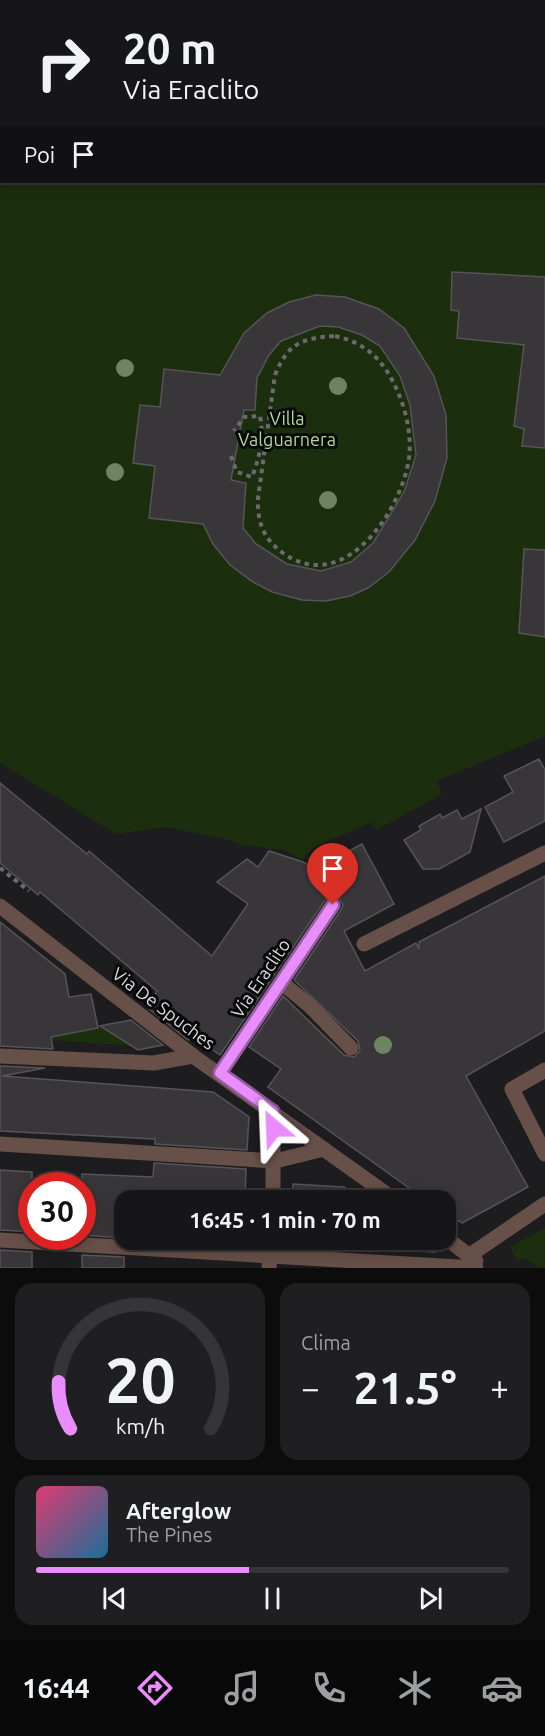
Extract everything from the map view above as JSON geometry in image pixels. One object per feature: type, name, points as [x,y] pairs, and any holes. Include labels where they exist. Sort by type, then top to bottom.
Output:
[{"type":"street","points":[[364,944],[545,853]]},
{"type":"street","name":"Via Eraclito","points":[[220,1073],[333,905]]},
{"type":"street","name":"Via De Spuches","points":[[0,906],[193,1056],[220,1073],[381,1190]]},
{"type":"street","points":[[281,982],[310,1006],[351,1048]]},
{"type":"street","points":[[0,1056],[154,1063],[193,1056]]},
{"type":"street","points":[[545,1070],[512,1089],[545,1154]]},
{"type":"street","points":[[273,1111],[274,1190]]},
{"type":"street","points":[[0,1144],[275,1161],[324,1149]]},
{"type":"street","points":[[0,1240],[473,1262],[545,1204]]},
{"type":"street","points":[[456,1247],[473,1262],[484,1268]]},
{"type":"path","points":[[335,336],[351,339],[367,348],[382,363],[401,399],[409,455],[402,488],[370,538],[346,557],[318,564],[304,562],[281,551],[263,532],[258,515],[258,498],[275,375],[282,358],[294,345],[314,338],[335,336]]},
{"type":"path","points":[[231,456],[237,472],[252,477],[260,457],[263,429],[260,416],[244,417],[236,425],[234,431]]},
{"type":"path","points":[[0,868],[29,891]]},
{"type":"green space","points":[[0,183],[545,183],[545,736],[437,781],[442,794],[377,830],[372,822],[313,848],[302,860],[284,850],[242,845],[229,840],[166,827],[116,834],[0,763]]},
{"type":"green space","points":[[116,1023],[110,1032],[132,1046],[51,1040],[51,1037]]},
{"type":"green space","points":[[545,1228],[545,1268],[539,1268],[525,1259],[516,1260],[510,1247]]},
{"type":"building","points":[[452,272],[545,277],[545,448],[522,446],[524,429],[514,426],[524,345],[457,338],[459,311],[451,310]]},
{"type":"building","name":"Villa Valguarnera","points":[[316,295],[345,297],[379,309],[404,328],[434,376],[446,415],[447,458],[435,501],[415,540],[389,572],[368,588],[350,596],[326,601],[302,600],[272,592],[253,582],[230,565],[213,544],[203,524],[149,518],[155,466],[133,463],[140,405],[160,407],[164,369],[220,375],[244,333],[267,313],[289,302]],"holes":[[[320,326],[338,327],[362,335],[380,346],[400,376],[410,405],[416,455],[404,492],[373,543],[351,562],[321,571],[287,564],[256,544],[243,528],[246,483],[231,480],[244,410],[255,410],[257,378],[269,355],[281,341]]]},
{"type":"building","points":[[524,549],[545,550],[545,637],[519,633]]},
{"type":"building","points":[[539,759],[545,770],[545,821],[504,842],[485,807],[513,792],[504,776]]},
{"type":"building","points":[[0,783],[87,854],[89,851],[212,956],[248,904],[217,882],[247,859],[258,867],[269,851],[303,862],[315,869],[362,844],[394,904],[344,931],[365,971],[416,943],[419,949],[419,942],[545,876],[545,1031],[466,1076],[528,1187],[462,1223],[456,1218],[456,1190],[412,1190],[268,1087],[281,1069],[249,1047],[283,996],[344,1055],[354,1057],[360,1051],[358,1041],[294,980],[341,910],[343,905],[339,897],[333,895],[325,900],[220,1055],[196,1038],[188,1040],[148,1008],[157,991],[40,892],[38,895],[0,863]]},
{"type":"building","points":[[481,809],[470,852],[439,869],[423,869],[404,840],[421,830],[419,826],[440,814],[442,818],[457,810],[462,819]]},
{"type":"building","points":[[0,922],[65,974],[69,997],[91,994],[98,1028],[51,1037],[53,1049],[0,1046]]},
{"type":"building","points":[[131,1020],[163,1045],[138,1050],[100,1026]]},
{"type":"building","points":[[0,1066],[45,1068],[2,1076],[213,1092],[249,1117],[247,1150],[155,1144],[155,1139],[0,1131]]},
{"type":"building","points":[[154,1163],[246,1169],[245,1190],[114,1190],[114,1237],[96,1236],[96,1175],[153,1177]]},
{"type":"building","points":[[0,1170],[32,1172],[18,1172],[18,1231],[0,1230]]},
{"type":"building","points":[[293,1184],[344,1187],[348,1190],[293,1190]]},
{"type":"building","points":[[0,1250],[32,1252],[32,1268],[0,1268]]},
{"type":"building","points":[[402,1250],[431,1250],[434,1252]]},
{"type":"building","points":[[82,1255],[124,1257],[124,1268],[82,1268]]},
{"type":"route","points":[[274,1128],[273,1111],[220,1073],[333,905]]}]
